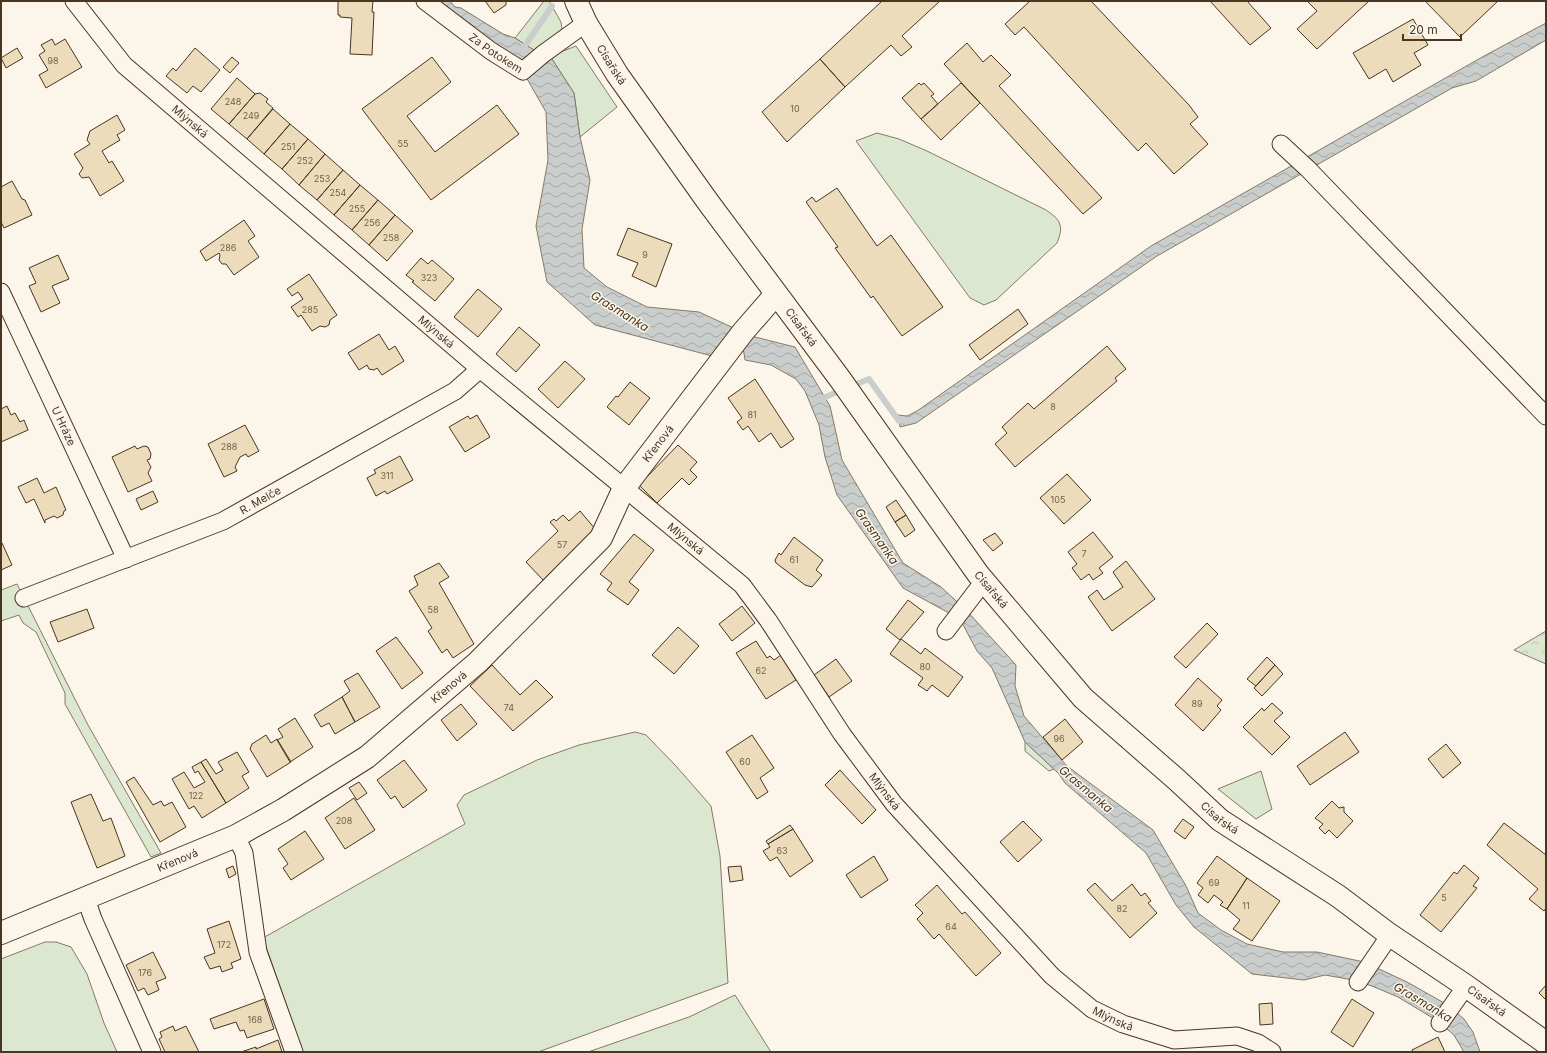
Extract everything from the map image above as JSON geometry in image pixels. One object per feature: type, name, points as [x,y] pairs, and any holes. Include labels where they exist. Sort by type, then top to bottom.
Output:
[{"type":"street","name":"Mlýnská","points":[[74,1],[124,65],[480,369],[569,440],[624,488],[742,585],[768,620],[842,734],[894,804],[1052,976],[1092,1008],[1123,1024],[1174,1040],[1237,1036],[1258,1043],[1272,1052]]},
{"type":"street","name":"Za Potokem","points":[[425,1],[491,51],[522,72],[543,54],[586,23]]},
{"type":"street","name":"Císařská","points":[[576,1],[586,23],[617,74],[708,202],[845,386],[984,581],[1089,704],[1177,780],[1216,817],[1338,896],[1390,935],[1466,986],[1546,1043]]},
{"type":"street","points":[[1281,144],[1546,416]]},
{"type":"street","name":"U Hráze","points":[[1,292],[126,559]]},
{"type":"street","name":"Křenová","points":[[1,933],[236,836],[282,810],[367,757],[478,662],[601,538],[624,488],[738,339],[776,294]]},
{"type":"street","name":"R. Melče","points":[[24,598],[223,521],[455,391],[480,369]]},
{"type":"street","points":[[946,631],[984,581]]},
{"type":"street","points":[[236,836],[244,853],[258,952],[294,1052]]},
{"type":"street","points":[[86,898],[93,919],[152,1052]]},
{"type":"street","points":[[1358,982],[1390,935]]},
{"type":"street","points":[[1440,1023],[1466,986]]},
{"type":"green space","points":[[544,1],[549,1],[561,22],[562,29],[537,52],[515,38]]},
{"type":"green space","points":[[576,46],[617,107],[580,137],[574,93],[550,56]]},
{"type":"green space","points":[[877,133],[899,139],[927,151],[1046,210],[1058,220],[1060,224],[1061,228],[1057,243],[996,300],[984,305],[970,298],[856,141]]},
{"type":"green space","points":[[17,584],[88,725],[161,853],[151,857],[65,704],[65,693],[36,632],[23,623],[19,615],[1,621],[1,590]]},
{"type":"green space","points":[[1546,631],[1546,664],[1514,650]]},
{"type":"green space","points":[[635,732],[646,735],[711,806],[720,856],[728,983],[538,1052],[303,1052],[263,938],[465,824],[457,805],[464,795],[537,760],[579,745]]},
{"type":"green space","points":[[1025,742],[1054,769],[1049,771],[1025,751]]},
{"type":"green space","points":[[1261,771],[1272,809],[1256,819],[1218,789]]},
{"type":"green space","points":[[45,942],[56,942],[71,947],[87,974],[104,1023],[117,1052],[1,1052],[1,959]]},
{"type":"green space","points":[[735,995],[771,1052],[588,1052],[689,1017]]},
{"type":"water","name":"Grasmanka","points":[[433,1],[450,1],[455,7],[461,8],[503,34],[515,38],[537,52],[550,56],[574,93],[580,137],[590,180],[582,229],[584,268],[607,287],[647,307],[699,312],[751,336],[795,347],[830,406],[842,460],[903,563],[941,587],[967,611],[1016,665],[1015,686],[1024,716],[1067,766],[1153,830],[1186,886],[1198,913],[1221,930],[1247,944],[1283,952],[1317,952],[1364,962],[1407,982],[1446,1004],[1464,1019],[1473,1032],[1480,1052],[1464,1052],[1454,1035],[1436,1020],[1398,997],[1372,986],[1353,980],[1325,975],[1304,980],[1252,974],[1194,927],[1176,905],[1146,853],[1065,783],[1059,774],[1025,742],[992,668],[977,651],[960,619],[903,588],[837,495],[825,457],[819,425],[805,391],[796,379],[771,365],[745,360],[743,347],[712,356],[595,325],[547,282],[536,226],[548,160],[546,112],[526,77],[494,46]]},
{"type":"water","points":[[1546,23],[1546,40],[1476,81],[1452,88],[1157,256],[916,423],[900,427],[898,415],[907,416],[917,411],[1151,246],[1484,56]]},
{"type":"building","points":[[338,1],[373,1],[372,12],[374,12],[372,55],[350,54],[352,18],[340,17],[340,15],[338,15]]},
{"type":"building","points":[[485,1],[506,1],[506,5],[494,13]]},
{"type":"building","points":[[882,1],[940,1],[902,36],[912,47],[901,56],[891,45],[845,87],[820,59]]},
{"type":"building","points":[[1030,1],[1091,1],[1189,105],[1198,117],[1190,124],[1208,144],[1174,174],[1146,143],[1138,151],[1024,27],[1015,35],[1005,24]]},
{"type":"building","points":[[1210,1],[1247,1],[1271,28],[1250,45]]},
{"type":"building","points":[[1307,1],[1369,1],[1317,49],[1297,29],[1317,11]]},
{"type":"building","points":[[1425,1],[1498,1],[1460,37]]},
{"type":"building","points":[[1413,19],[1428,45],[1414,53],[1421,65],[1393,82],[1386,69],[1369,79],[1353,53]]},
{"type":"building","points":[[52,39],[55,45],[65,39],[82,67],[46,88],[39,75],[48,70],[39,55],[45,51],[41,45]]},
{"type":"building","points":[[967,43],[983,62],[991,55],[1011,75],[999,86],[1102,198],[1083,214],[944,64]]},
{"type":"building","points":[[17,48],[23,58],[6,68],[1,58]]},
{"type":"building","points":[[195,48],[220,70],[201,92],[193,86],[187,93],[166,76],[173,68],[176,71]]},
{"type":"building","points":[[232,57],[239,63],[230,73],[223,67]]},
{"type":"building","points":[[432,57],[451,82],[407,116],[435,152],[497,105],[519,134],[431,200],[362,109]]},
{"type":"building","points":[[820,59],[845,87],[787,142],[762,112]]},
{"type":"building","points":[[237,78],[255,94],[229,124],[211,109]]},
{"type":"building","points":[[919,83],[921,85],[924,83],[934,94],[931,96],[938,104],[921,119],[902,98]]},
{"type":"building","points":[[961,83],[980,103],[941,140],[921,119]]},
{"type":"building","points":[[260,93],[268,99],[266,102],[273,108],[247,139],[229,124],[255,94]]},
{"type":"building","points":[[273,109],[290,124],[264,154],[247,139]]},
{"type":"building","points":[[117,115],[125,130],[117,135],[120,140],[102,151],[109,163],[112,161],[124,181],[100,196],[89,177],[82,178],[79,174],[83,168],[74,154],[90,144],[87,140],[90,131]]},
{"type":"building","points":[[290,124],[308,139],[282,169],[264,154]]},
{"type":"building","points":[[308,139],[325,154],[299,185],[282,169]]},
{"type":"building","points":[[325,154],[343,170],[317,200],[299,185]]},
{"type":"building","points":[[343,170],[360,185],[334,215],[317,200]]},
{"type":"building","points":[[12,181],[22,199],[25,200],[32,215],[4,228],[1,222],[1,187]]},
{"type":"building","points":[[360,185],[378,200],[352,230],[334,215]]},
{"type":"building","points":[[837,188],[877,246],[891,235],[943,307],[902,336],[873,296],[871,298],[835,248],[838,247],[806,202],[812,197],[816,202]]},
{"type":"building","points":[[378,200],[395,215],[369,245],[352,230]]},
{"type":"building","points":[[395,215],[413,231],[387,261],[369,245]]},
{"type":"building","points":[[244,220],[255,236],[248,241],[259,257],[234,275],[226,264],[222,264],[219,260],[219,253],[206,261],[200,251]]},
{"type":"building","points":[[628,228],[672,244],[656,287],[632,276],[638,263],[617,255]]},
{"type":"building","points":[[58,255],[69,279],[52,286],[60,303],[41,312],[29,286],[36,283],[29,268]]},
{"type":"building","points":[[421,258],[428,264],[432,260],[454,279],[435,301],[412,282],[414,281],[406,275]]},
{"type":"building","points":[[309,274],[337,315],[330,320],[329,325],[325,327],[320,326],[312,331],[301,315],[298,317],[291,307],[303,299],[298,292],[292,296],[287,289]]},
{"type":"building","points":[[478,289],[502,309],[478,337],[454,317]]},
{"type":"building","points":[[1018,309],[1028,324],[980,360],[969,345]]},
{"type":"building","points":[[519,327],[540,345],[516,372],[496,354]]},
{"type":"building","points":[[379,334],[389,350],[395,346],[404,361],[382,375],[377,368],[374,370],[369,369],[367,365],[359,370],[348,353]]},
{"type":"building","points":[[1107,346],[1126,369],[1115,378],[1117,381],[1015,467],[995,444],[1007,433],[1002,427],[1028,403],[1034,409]]},
{"type":"building","points":[[565,361],[585,379],[558,408],[538,389]]},
{"type":"building","points":[[755,379],[794,439],[781,448],[771,433],[759,442],[748,426],[743,430],[737,422],[742,418],[728,398]]},
{"type":"building","points":[[630,382],[650,398],[629,425],[607,407],[616,396],[618,397]]},
{"type":"building","points":[[7,406],[11,415],[15,413],[20,422],[24,420],[28,430],[1,442],[1,409]]},
{"type":"building","points":[[477,415],[490,437],[465,452],[449,427],[468,416],[470,419]]},
{"type":"building","points":[[245,425],[259,451],[248,457],[246,454],[240,457],[235,467],[237,471],[224,477],[208,444]]},
{"type":"building","points":[[678,445],[697,462],[690,470],[697,477],[689,485],[682,478],[657,503],[639,485]]},
{"type":"building","points":[[135,446],[137,449],[144,446],[148,447],[151,454],[150,459],[147,460],[151,467],[148,473],[152,481],[128,492],[112,457]]},
{"type":"building","points":[[400,456],[413,480],[387,494],[385,491],[376,496],[367,478],[376,473],[374,470]]},
{"type":"building","points":[[1067,474],[1091,500],[1064,524],[1040,498]]},
{"type":"building","points":[[37,478],[44,493],[56,487],[66,510],[64,511],[63,515],[57,518],[54,516],[45,520],[45,523],[34,499],[26,503],[18,487]]},
{"type":"building","points":[[153,491],[158,502],[141,510],[136,499]]},
{"type":"building","points":[[896,500],[906,515],[895,522],[886,507]]},
{"type":"building","points":[[580,511],[596,530],[543,580],[526,562],[558,531],[550,522],[554,519],[556,521],[563,515],[569,521]]},
{"type":"building","points":[[906,515],[915,530],[905,537],[895,522]]},
{"type":"building","points":[[1093,532],[1113,557],[1099,568],[1103,573],[1093,580],[1089,574],[1081,580],[1072,568],[1077,564],[1068,552]]},
{"type":"building","points":[[995,533],[1003,543],[993,551],[983,540]]},
{"type":"building","points":[[634,534],[654,550],[629,582],[639,590],[628,605],[607,590],[612,583],[600,574]]},
{"type":"building","points":[[794,537],[823,560],[816,570],[822,575],[812,587],[805,585],[776,563],[775,560],[779,553],[781,555]]},
{"type":"building","points":[[2,543],[12,565],[1,570],[1,544]]},
{"type":"building","points":[[1126,561],[1155,599],[1112,631],[1088,597],[1097,590],[1104,600],[1123,587],[1113,572]]},
{"type":"building","points":[[439,563],[449,577],[439,583],[474,644],[453,658],[447,649],[442,653],[428,631],[432,628],[409,591],[418,585],[414,576]]},
{"type":"building","points":[[908,600],[924,612],[900,640],[886,629]]},
{"type":"building","points":[[742,606],[755,623],[732,641],[719,624]]},
{"type":"building","points":[[87,609],[94,628],[58,642],[50,622]]},
{"type":"building","points":[[1207,623],[1218,634],[1186,668],[1174,657]]},
{"type":"building","points":[[678,627],[699,646],[674,674],[652,655]]},
{"type":"building","points":[[396,637],[423,673],[402,689],[376,651]]},
{"type":"building","points":[[901,639],[921,654],[925,648],[963,677],[948,697],[932,685],[927,691],[918,685],[923,678],[890,654]]},
{"type":"building","points":[[756,641],[767,658],[770,656],[774,660],[781,655],[796,680],[766,699],[736,653]]},
{"type":"building","points":[[1267,657],[1275,665],[1256,686],[1247,679]]},
{"type":"building","points":[[836,659],[852,681],[829,697],[814,675]]},
{"type":"building","points":[[492,665],[520,695],[536,680],[553,697],[513,731],[470,686]]},
{"type":"building","points":[[1275,665],[1283,674],[1262,696],[1254,688]]},
{"type":"building","points":[[358,673],[380,707],[355,722],[342,697],[350,691],[344,681]]},
{"type":"building","points":[[1198,678],[1222,700],[1217,706],[1221,710],[1203,731],[1175,705]]},
{"type":"building","points":[[342,697],[355,722],[335,734],[329,723],[321,727],[314,715]]},
{"type":"building","points":[[1272,703],[1283,713],[1274,721],[1290,737],[1272,755],[1243,727],[1262,708],[1264,711]]},
{"type":"building","points":[[461,704],[477,724],[457,741],[441,720]]},
{"type":"building","points":[[295,718],[313,747],[290,762],[277,740],[283,737],[278,729]]},
{"type":"building","points":[[1065,719],[1083,742],[1062,760],[1043,737]]},
{"type":"building","points":[[1345,732],[1359,752],[1310,785],[1297,766]]},
{"type":"building","points":[[266,735],[271,743],[277,739],[291,762],[267,777],[250,749],[252,744]]},
{"type":"building","points":[[752,735],[774,768],[760,778],[768,792],[757,799],[726,752]]},
{"type":"building","points":[[1446,744],[1461,763],[1443,778],[1428,759]]},
{"type":"building","points":[[237,752],[249,772],[242,776],[249,788],[226,803],[201,762],[206,759],[216,774],[223,770],[218,762]]},
{"type":"building","points":[[404,760],[427,790],[403,808],[395,796],[391,799],[377,780]]},
{"type":"building","points":[[201,762],[226,803],[202,818],[194,806],[189,809],[172,779],[184,772],[194,788],[205,782],[198,771],[195,773],[192,767]]},
{"type":"building","points":[[840,770],[876,810],[862,824],[825,785]]},
{"type":"building","points":[[134,777],[153,805],[161,801],[164,806],[172,802],[186,827],[160,842],[126,782]]},
{"type":"building","points":[[359,782],[367,793],[357,800],[349,788]]},
{"type":"building","points":[[91,794],[103,821],[111,818],[125,856],[97,868],[71,802]]},
{"type":"building","points":[[354,798],[375,830],[345,849],[325,818]]},
{"type":"building","points":[[1332,801],[1339,808],[1344,807],[1344,812],[1353,821],[1337,838],[1329,830],[1325,834],[1319,828],[1323,824],[1315,818]]},
{"type":"building","points":[[1183,819],[1194,827],[1185,839],[1174,831]]},
{"type":"building","points":[[1023,821],[1042,840],[1018,862],[1000,842]]},
{"type":"building","points":[[1504,823],[1546,855],[1546,908],[1544,911],[1529,899],[1538,889],[1487,845]]},
{"type":"building","points":[[790,825],[793,829],[768,844],[766,841]]},
{"type":"building","points":[[793,829],[813,861],[790,877],[777,857],[770,861],[763,851],[770,847],[768,844]]},
{"type":"building","points":[[305,831],[324,859],[291,880],[283,868],[288,864],[278,849]]},
{"type":"building","points":[[874,856],[888,880],[861,898],[846,875]]},
{"type":"building","points":[[1217,856],[1247,878],[1227,909],[1220,905],[1223,902],[1214,895],[1208,903],[1198,895],[1203,888],[1197,883]]},
{"type":"building","points":[[1464,865],[1479,878],[1473,886],[1477,888],[1441,932],[1420,915],[1454,872],[1457,874]]},
{"type":"building","points":[[233,866],[236,874],[229,878],[226,869]]},
{"type":"building","points":[[741,866],[743,880],[730,882],[728,867]]},
{"type":"building","points":[[1247,878],[1280,901],[1252,941],[1233,929],[1240,920],[1227,909]]},
{"type":"building","points":[[1095,883],[1112,901],[1132,884],[1141,896],[1145,893],[1151,901],[1148,903],[1157,913],[1130,938],[1087,890]]},
{"type":"building","points":[[937,885],[962,914],[965,912],[1001,953],[976,976],[939,934],[934,939],[917,919],[923,913],[915,905]]},
{"type":"building","points":[[229,921],[241,959],[231,963],[233,968],[222,972],[220,966],[210,969],[204,957],[215,953],[207,929]]},
{"type":"building","points":[[153,952],[166,978],[156,982],[159,990],[148,995],[144,988],[138,991],[126,965]]},
{"type":"building","points":[[1546,985],[1546,1000],[1539,993]]},
{"type":"building","points":[[264,999],[274,1029],[247,1038],[244,1030],[240,1031],[236,1022],[214,1029],[210,1019]]},
{"type":"building","points":[[1352,999],[1374,1013],[1353,1047],[1331,1032]]},
{"type":"building","points":[[1272,1003],[1273,1024],[1260,1025],[1259,1004]]},
{"type":"building","points":[[173,1026],[175,1031],[186,1026],[199,1052],[165,1052],[159,1039],[162,1037],[160,1032]]},
{"type":"building","points":[[1438,1037],[1445,1052],[1413,1052],[1412,1050]]},
{"type":"building","points":[[278,1040],[282,1052],[241,1052],[256,1047],[256,1049]]},
{"type":"waterway","points":[[522,50],[552,6]]},
{"type":"waterway","points":[[818,400],[869,379],[899,421],[905,420]]}]
